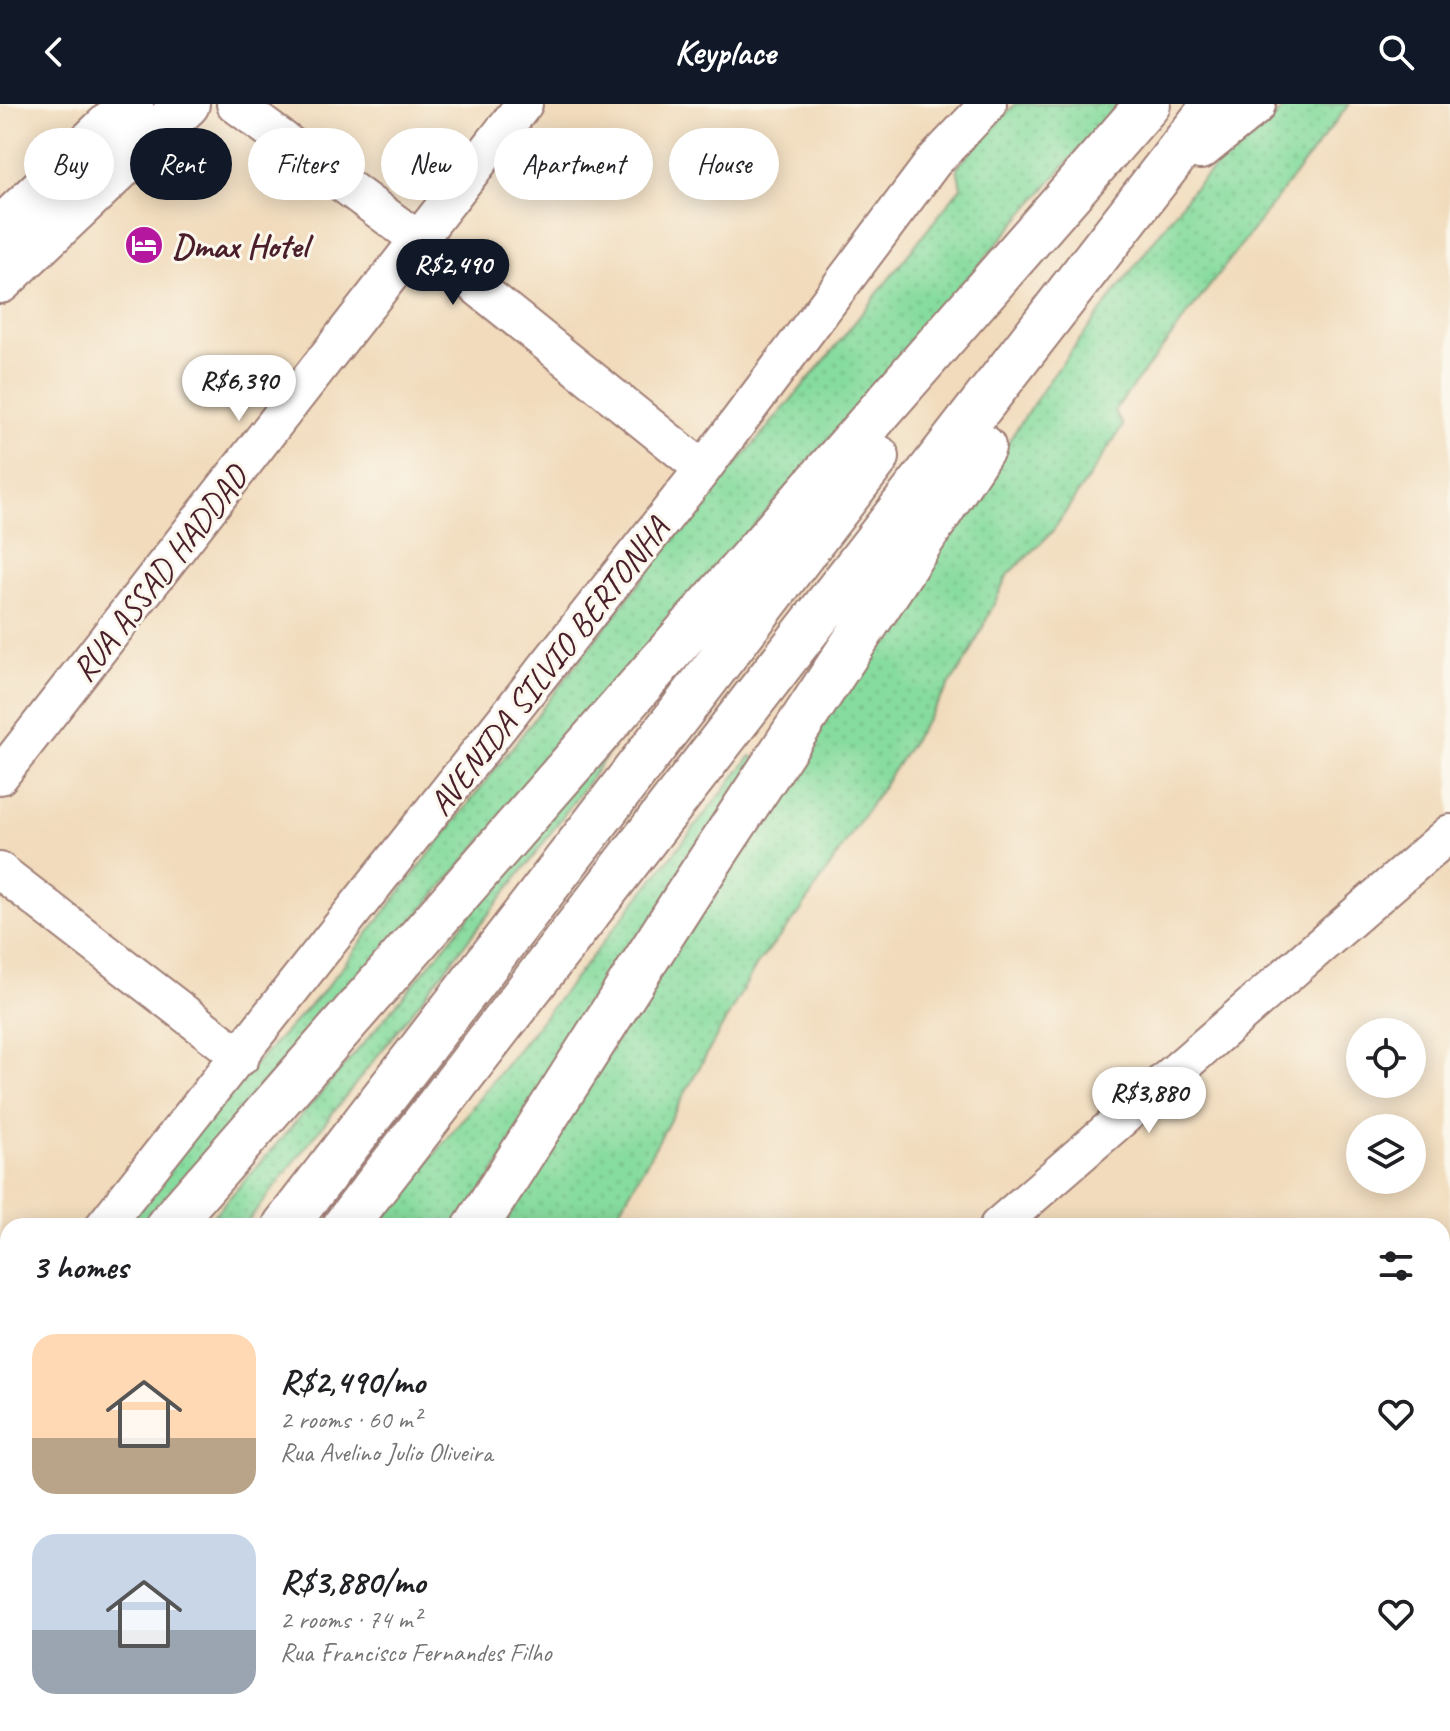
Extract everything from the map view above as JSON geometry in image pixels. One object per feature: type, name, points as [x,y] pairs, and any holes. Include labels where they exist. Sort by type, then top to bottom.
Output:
[{"type":"main road","points":[[0,230],[131,104]]},
{"type":"main road","points":[[0,281],[188,104]]},
{"type":"main road","points":[[175,1218],[1149,104]]},
{"type":"main road","points":[[291,1218],[1149,104]]},
{"type":"main road","points":[[351,1218],[1215,104]]},
{"type":"main road","points":[[481,1218],[688,894],[1157,180],[1253,104]]},
{"type":"street","points":[[235,104],[420,241],[703,469]]},
{"type":"street","name":"RUA ASSAD HADDAD","points":[[0,776],[524,104]]},
{"type":"street","name":"AVENIDA SILVIO BERTONHA","points":[[110,1218],[241,1057],[703,469],[934,161],[988,104]]},
{"type":"street","points":[[1007,1218],[1450,833]]},
{"type":"street","points":[[0,871],[241,1057]]},
{"type":"green space","points":[[1015,104],[1118,104],[156,1218],[124,1218],[215,1107],[325,989],[675,537],[829,355],[961,187],[957,167]]},
{"type":"green space","points":[[1289,104],[1349,104],[1114,411],[1123,426],[1052,532],[1007,576],[970,654],[798,915],[757,964],[615,1218],[508,1218],[709,889],[1048,382],[1192,190],[1222,160]]},
{"type":"green space","points":[[601,750],[611,750],[534,856],[250,1218],[211,1218],[307,1110],[505,872]]},
{"type":"green space","points":[[751,756],[759,760],[465,1218],[384,1218]]},
{"type":"place","name":"Dmax Hotel","points":[[144,245]]}]
